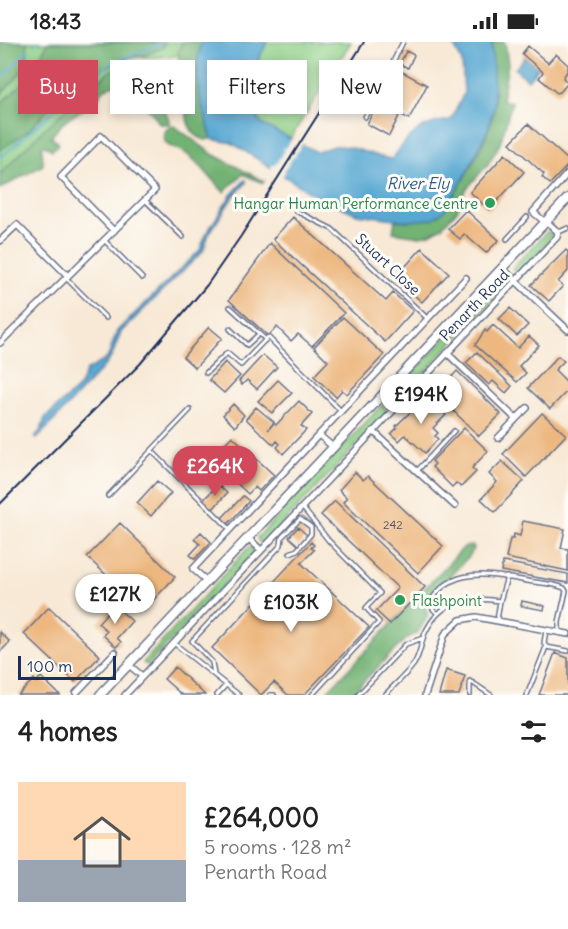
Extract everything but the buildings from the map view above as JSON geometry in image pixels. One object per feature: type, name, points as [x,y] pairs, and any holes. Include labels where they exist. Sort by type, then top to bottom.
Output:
[{"type":"main road","name":"Penarth Road","points":[[100,695],[568,198]]},
{"type":"street","points":[[0,343],[114,231],[155,190],[100,136],[62,177],[114,231]]},
{"type":"street","points":[[527,217],[568,173]]},
{"type":"street","points":[[533,212],[558,232]]},
{"type":"street","points":[[0,241],[17,225],[67,277]]},
{"type":"street","name":"Penarth Road","points":[[125,695],[516,281],[557,237],[558,232]]},
{"type":"street","points":[[502,268],[568,330]]},
{"type":"street","name":"Penarth Road","points":[[207,581],[193,569],[466,278]]},
{"type":"street","points":[[447,353],[516,419]]},
{"type":"street","points":[[383,395],[396,406]]},
{"type":"street","points":[[498,438],[527,408]]},
{"type":"street","points":[[373,431],[454,506]]},
{"type":"street","points":[[319,435],[333,447]]},
{"type":"street","points":[[248,538],[263,548]]},
{"type":"street","points":[[425,695],[445,634],[460,621],[476,617],[568,634]]},
{"type":"street","points":[[76,694],[115,652]]},
{"type":"street","points":[[129,665],[142,676]]},
{"type":"lane","points":[[365,117],[403,42]]},
{"type":"lane","points":[[145,200],[183,237]]},
{"type":"lane","name":"Stuart Close","points":[[296,212],[332,228],[427,318]]},
{"type":"lane","points":[[507,239],[527,217]]},
{"type":"lane","points":[[558,232],[568,228]]},
{"type":"lane","points":[[104,240],[142,278]]},
{"type":"lane","points":[[67,277],[106,318]]},
{"type":"lane","points":[[230,307],[266,340]]},
{"type":"lane","points":[[230,329],[247,345],[259,334]]},
{"type":"lane","points":[[206,373],[227,353],[241,365],[268,337],[340,410]]},
{"type":"lane","points":[[108,496],[190,410]]},
{"type":"lane","points":[[417,471],[454,430]]},
{"type":"lane","points":[[152,450],[230,529]]},
{"type":"lane","points":[[302,507],[329,541],[380,592],[366,608],[379,622],[312,695]]},
{"type":"lane","points":[[214,675],[213,665],[192,641],[281,545],[282,537],[298,520],[302,520],[311,527],[311,534],[297,550],[290,553]]},
{"type":"lane","points":[[263,548],[273,553]]},
{"type":"lane","points":[[438,614],[433,609],[431,601],[453,581],[476,574],[507,577],[561,586],[567,592],[559,633]]},
{"type":"lane","points":[[497,620],[507,577]]},
{"type":"lane","points":[[229,585],[237,592]]},
{"type":"lane","points":[[385,695],[413,666],[430,623],[438,614],[460,600],[473,598],[500,601]]},
{"type":"lane","points":[[561,614],[568,609]]},
{"type":"lane","points":[[527,695],[546,647],[544,643],[546,630]]},
{"type":"lane","points":[[358,695],[406,644],[423,638]]},
{"type":"lane","points":[[174,644],[239,695]]},
{"type":"lane","points":[[546,647],[568,651]]},
{"type":"lane","points":[[470,695],[470,681],[491,695]]},
{"type":"lane","points":[[217,695],[225,685]]},
{"type":"green space","points":[[0,42],[196,42],[192,55],[110,60],[110,74],[98,85],[98,60],[18,60],[18,114],[68,114],[0,178]]},
{"type":"green space","points":[[0,42],[27,42],[27,60],[18,60],[18,76],[0,95]]},
{"type":"green space","points":[[49,42],[165,43],[164,47],[145,55],[123,60],[110,60],[110,66],[98,72],[98,60],[39,60]]},
{"type":"green space","points":[[182,42],[205,42],[207,114],[210,114],[211,138],[206,140],[196,135],[191,129],[187,114],[195,114],[195,60],[179,60],[178,52]]},
{"type":"green space","points":[[267,42],[351,42],[340,60],[319,60],[319,93],[307,112],[307,60],[258,60]]},
{"type":"green space","points":[[492,42],[505,42],[508,64],[502,100],[512,102],[500,144],[488,164],[465,191],[458,209],[442,227],[430,234],[420,236],[393,232],[395,220],[409,221],[444,211],[474,161],[487,133],[494,107]]},
{"type":"green space","points":[[110,71],[110,86],[98,98],[98,82]]},
{"type":"green space","points":[[18,88],[18,114],[44,114],[28,131],[0,150],[0,104]]},
{"type":"green space","points":[[61,114],[77,114],[59,127],[51,138],[58,142],[58,145],[52,150],[42,146],[43,165],[0,189],[0,174]]},
{"type":"green space","points":[[153,114],[166,114],[169,124],[160,124]]},
{"type":"green space","points":[[259,114],[306,114],[290,139],[261,124],[257,116]]},
{"type":"green space","points":[[173,125],[214,155],[264,181],[263,183],[243,174],[224,192],[199,165],[185,153],[169,146],[163,139],[166,130]]},
{"type":"green space","points":[[548,231],[551,238],[521,271],[518,273],[513,271],[513,267]]},
{"type":"green space","points":[[503,277],[508,281],[507,284],[401,397],[395,397],[395,392]]},
{"type":"green space","points":[[382,405],[387,409],[386,414],[265,542],[259,542],[257,538]]},
{"type":"green space","points":[[473,546],[474,549],[470,555],[425,603],[428,616],[417,634],[407,638],[359,686],[355,695],[324,695],[464,547]]},
{"type":"green space","points":[[249,547],[253,548],[254,553],[148,665],[143,663]]},
{"type":"water","name":"River Ely","points":[[201,42],[267,42],[258,60],[207,60],[207,114],[259,114],[257,116],[261,124],[317,152],[333,146],[342,146],[392,159],[410,136],[423,127],[451,120],[464,93],[462,62],[452,42],[492,42],[494,107],[488,129],[463,180],[444,211],[432,219],[409,221],[357,214],[314,195],[232,143],[211,139],[202,108],[198,83],[198,58]]},
{"type":"water","points":[[525,57],[538,68],[528,80],[515,69]]},
{"type":"water","points":[[245,180],[246,183],[232,198],[209,234],[203,251],[121,332],[107,363],[37,439],[35,437],[41,430],[45,418],[80,386],[86,371],[108,357],[117,331],[200,250],[206,234],[231,195]]},
{"type":"pier","points":[[293,137],[303,143],[296,157],[293,157],[280,178],[270,172],[272,165],[275,165],[284,151],[283,148],[286,148]]},
{"type":"waterway","points":[[98,73],[111,63],[160,44]]},
{"type":"waterway","points":[[0,80],[28,50]]},
{"type":"waterway","points":[[0,158],[50,114]]},
{"type":"railway","points":[[0,504],[140,364],[207,285],[241,236],[364,42]]},
{"type":"place","name":"Hangar Human Performance Centre","points":[[490,203]]},
{"type":"place","name":"Flashpoint","points":[[400,600]]}]
